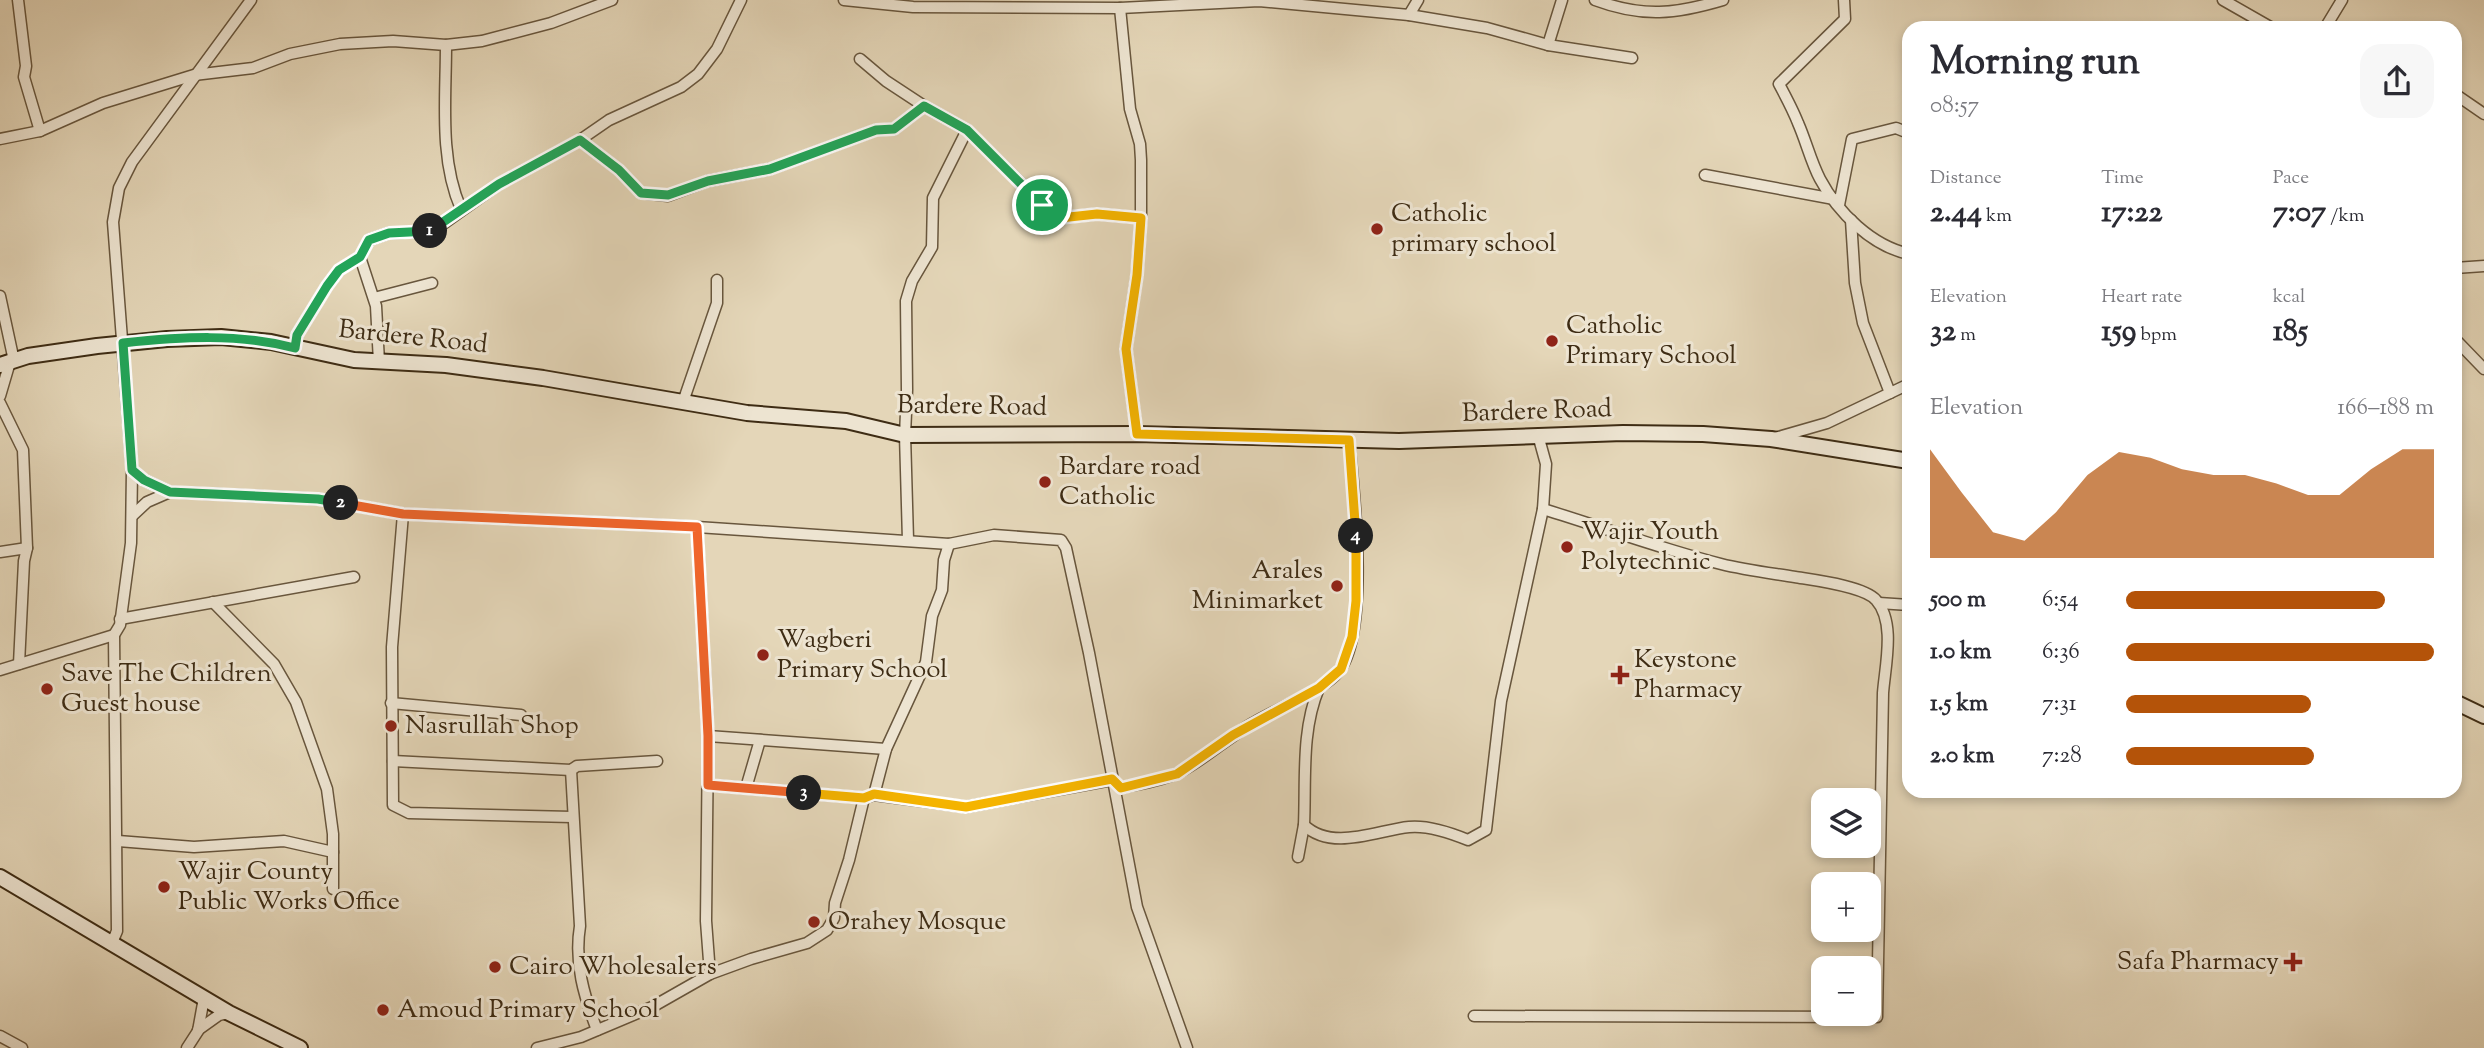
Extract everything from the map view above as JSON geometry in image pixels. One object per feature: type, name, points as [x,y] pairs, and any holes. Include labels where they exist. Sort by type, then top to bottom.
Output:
[{"type":"street","points":[[18,0],[26,66],[24,78],[40,131]]},
{"type":"street","points":[[111,946],[117,931],[118,841],[114,635],[121,619],[132,516],[132,470],[113,222],[115,203],[132,162],[251,0]]},
{"type":"street","points":[[0,139],[40,131],[103,103],[194,75],[253,68],[290,54],[340,44],[373,41],[446,45],[503,37],[551,23],[612,0]]},
{"type":"street","points":[[295,348],[297,335],[327,286],[339,270],[360,257],[369,240],[377,235],[431,231],[499,184],[580,140],[609,120],[681,88],[698,74],[718,49],[741,0]]},
{"type":"street","points":[[844,0],[913,7],[1120,8],[1173,3],[1259,1],[1409,15],[1487,28],[1548,45],[1632,58]]},
{"type":"street","points":[[1409,15],[1418,0]]},
{"type":"street","points":[[1548,45],[1562,0]]},
{"type":"street","points":[[1595,0],[1632,12],[1688,10],[1723,0]]},
{"type":"street","points":[[1844,0],[1845,19],[1779,84],[1797,120],[1820,180],[1851,220],[1881,245],[1902,252]]},
{"type":"street","points":[[2223,0],[2260,21]]},
{"type":"street","points":[[2329,21],[2342,0]]},
{"type":"street","points":[[1120,8],[1129,109],[1140,144],[1141,218],[1137,275],[1126,349],[1137,434]]},
{"type":"street","points":[[446,45],[447,151],[452,187],[461,209]]},
{"type":"street","points":[[860,59],[886,81],[967,130],[1053,215],[1060,218],[1097,214],[1141,218]]},
{"type":"street","points":[[2462,99],[2484,114]]},
{"type":"street","points":[[580,140],[619,170],[641,193],[668,195],[708,181],[770,169],[876,130],[894,129],[924,106]]},
{"type":"street","points":[[1837,202],[1852,139],[1896,128],[1902,130]]},
{"type":"street","points":[[908,540],[905,435],[906,310],[909,289],[932,247],[933,198],[967,130]]},
{"type":"street","points":[[1704,175],[1837,202]]},
{"type":"street","points":[[1851,220],[1855,283],[1863,323],[1890,393]]},
{"type":"street","points":[[360,257],[378,315],[379,362]]},
{"type":"street","points":[[2462,268],[2484,266]]},
{"type":"street","points":[[683,402],[717,303],[717,280]]},
{"type":"street","points":[[374,298],[432,283]]},
{"type":"street","points":[[0,296],[8,363],[0,396]]},
{"type":"street","name":"Bardere Road","points":[[8,363],[28,356],[123,343],[221,337],[271,342],[379,362],[417,362],[542,378],[747,413],[846,421],[905,435],[1137,434],[1411,441],[1703,434],[1772,439],[1902,460]]},
{"type":"street","points":[[2462,346],[2484,369]]},
{"type":"street","points":[[1772,439],[1827,423],[1902,387]]},
{"type":"street","points":[[0,403],[23,450],[27,548],[19,664]]},
{"type":"street","points":[[1304,825],[1311,832],[1358,839],[1410,827],[1468,839],[1486,830],[1501,701],[1543,509],[1546,464],[1538,436]]},
{"type":"street","points":[[1112,779],[1121,788],[1177,774],[1233,735],[1319,688],[1341,669],[1352,637],[1356,601],[1356,504],[1349,440]]},
{"type":"street","points":[[132,470],[144,480],[170,492],[318,499],[403,514],[697,527],[949,544],[994,535],[1061,540],[1066,548],[1090,653],[1137,907],[1187,1048]]},
{"type":"street","points":[[132,516],[147,502],[170,492]]},
{"type":"street","points":[[1474,1016],[1877,1017],[1883,693],[1887,640],[1886,620],[1879,603],[1873,596],[1863,592],[1723,564],[1543,509]]},
{"type":"street","points":[[403,514],[392,648],[393,805],[399,810],[421,814],[572,817]]},
{"type":"street","points":[[697,527],[708,736],[706,921],[710,974]]},
{"type":"street","points":[[537,1048],[597,1030],[652,1007],[710,974],[751,958],[807,943],[827,930],[834,918],[835,903],[886,749],[926,662],[932,616],[942,590],[944,560],[949,544]]},
{"type":"street","points":[[0,552],[27,548]]},
{"type":"street","points":[[121,619],[354,577]]},
{"type":"street","points":[[213,602],[274,664],[296,702],[327,789],[333,852],[333,889]]},
{"type":"street","points":[[1879,603],[1902,605]]},
{"type":"street","points":[[0,670],[114,635]]},
{"type":"street","points":[[1298,858],[1304,825],[1306,747],[1312,704],[1319,688]]},
{"type":"street","points":[[391,703],[521,715]]},
{"type":"street","points":[[2462,705],[2484,716]]},
{"type":"street","points":[[708,736],[886,749]]},
{"type":"street","points":[[746,788],[760,740]]},
{"type":"street","points":[[393,761],[571,770],[577,766],[657,761]]},
{"type":"street","points":[[571,770],[580,926],[579,977],[597,1030]]},
{"type":"street","points":[[708,785],[869,796],[966,807],[1112,779]]},
{"type":"street","points":[[118,841],[194,847],[284,841],[333,852]]},
{"type":"street","points":[[0,877],[111,946],[229,1013],[300,1048]]},
{"type":"street","points":[[198,1031],[204,998]]},
{"type":"street","points":[[187,1048],[198,1031],[219,1015],[229,1013]]},
{"type":"street","points":[[0,1036],[22,1048]]},
{"type":"place","name":"Catholic primary school","points":[[1377,229]]},
{"type":"place","name":"Catholic Primary School","points":[[1552,341]]},
{"type":"place","name":"Bardare road Catholic","points":[[1045,482]]},
{"type":"place","name":"Wajir Youth Polytechnic","points":[[1567,547]]},
{"type":"place","name":"Arales Minimarket","points":[[1337,586]]},
{"type":"place","name":"Wagberi Primary School","points":[[763,655]]},
{"type":"place","name":"Keystone Pharmacy","points":[[1620,675]]},
{"type":"place","name":"Save The Children Guest house","points":[[47,689]]},
{"type":"place","name":"Nasrullah Shop","points":[[391,726]]},
{"type":"place","name":"Wajir County Public Works Office","points":[[164,887]]},
{"type":"place","name":"Orahey Mosque","points":[[814,922]]},
{"type":"place","name":"Safa Pharmacy","points":[[2293,962]]},
{"type":"place","name":"Cairo Wholesalers","points":[[495,967]]},
{"type":"place","name":"Amoud Primary School","points":[[383,1010]]},
{"type":"route","points":[[924,106],[967,130],[1042,205],[1060,218],[1097,214],[1141,218],[1137,275],[1126,349],[1137,434],[1349,440],[1356,504],[1356,601],[1352,637],[1341,669],[1319,688],[1280,706],[1177,774],[1121,788],[1112,779],[966,807],[874,794],[864,798],[708,785],[697,527],[403,514],[318,499],[170,492],[144,480],[132,470],[123,343],[221,337],[271,342],[295,348],[297,335],[311,308],[339,270],[360,257],[369,240],[377,235],[439,228],[461,209],[499,184],[580,140],[619,170],[641,193],[668,195],[708,181],[770,169],[876,130],[894,129],[924,106]]}]
